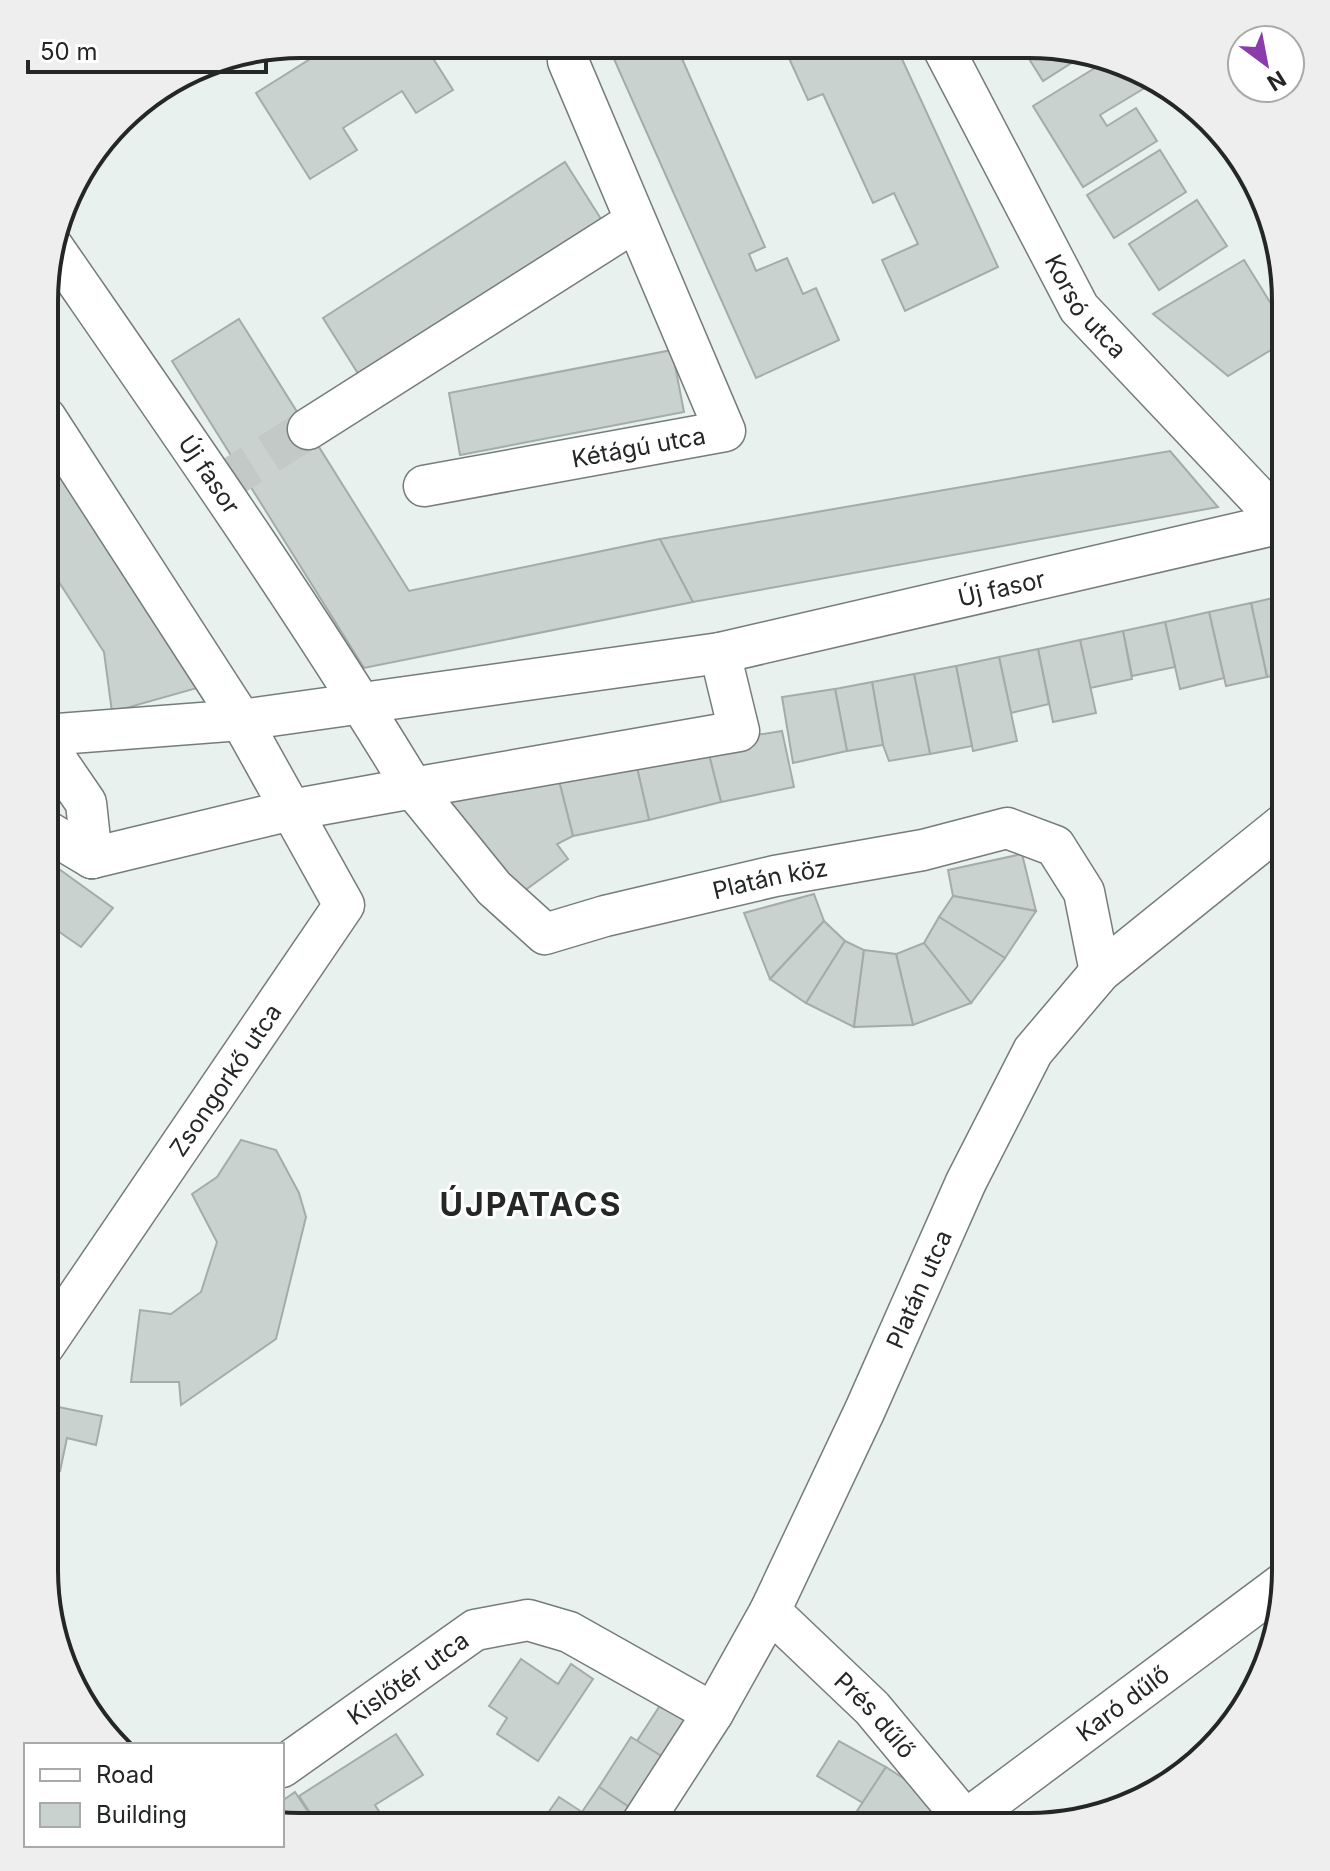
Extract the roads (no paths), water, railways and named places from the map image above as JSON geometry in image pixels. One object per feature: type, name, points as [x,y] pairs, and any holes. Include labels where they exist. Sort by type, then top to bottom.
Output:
[{"type":"street","name":"Kétágú utca","points":[[424,486],[725,431],[634,222],[569,58]]},
{"type":"street","name":"Korsó utca","points":[[948,58],[1079,308],[1272,512]]},
{"type":"street","points":[[308,429],[634,222]]},
{"type":"street","name":"Új fasor","points":[[62,260],[218,486],[362,704],[413,788]]},
{"type":"street","points":[[58,437],[241,720],[291,810]]},
{"type":"street","name":"Új fasor","points":[[58,734],[241,720],[720,653],[1272,528]]},
{"type":"street","points":[[58,838],[92,858],[291,810],[739,731],[720,653]]},
{"type":"street","points":[[58,762],[86,803],[92,858]]},
{"type":"street","name":"Platán köz","points":[[413,788],[494,888],[545,934],[605,916],[759,880],[923,850],[1007,828],[1055,846],[1084,892],[1100,972]]},
{"type":"street","name":"Zsongorkő utca","points":[[58,1325],[344,905],[291,810]]},
{"type":"street","name":"Platán utca","points":[[648,1813],[713,1713],[770,1611],[865,1410],[966,1182],[1033,1051],[1100,972],[1272,834]]},
{"type":"street","name":"Karó dűlő","points":[[980,1813],[1270,1593]]},
{"type":"street","name":"Prés dűlő","points":[[770,1611],[872,1708],[957,1813]]},
{"type":"street","name":"Kislőtér utca","points":[[284,1766],[475,1630],[528,1620],[569,1632],[713,1713]]},
{"type":"tunnel","points":[[218,486],[308,429]]},
{"type":"district","name":"ÚJPATACS","points":[[531,1204]]}]
